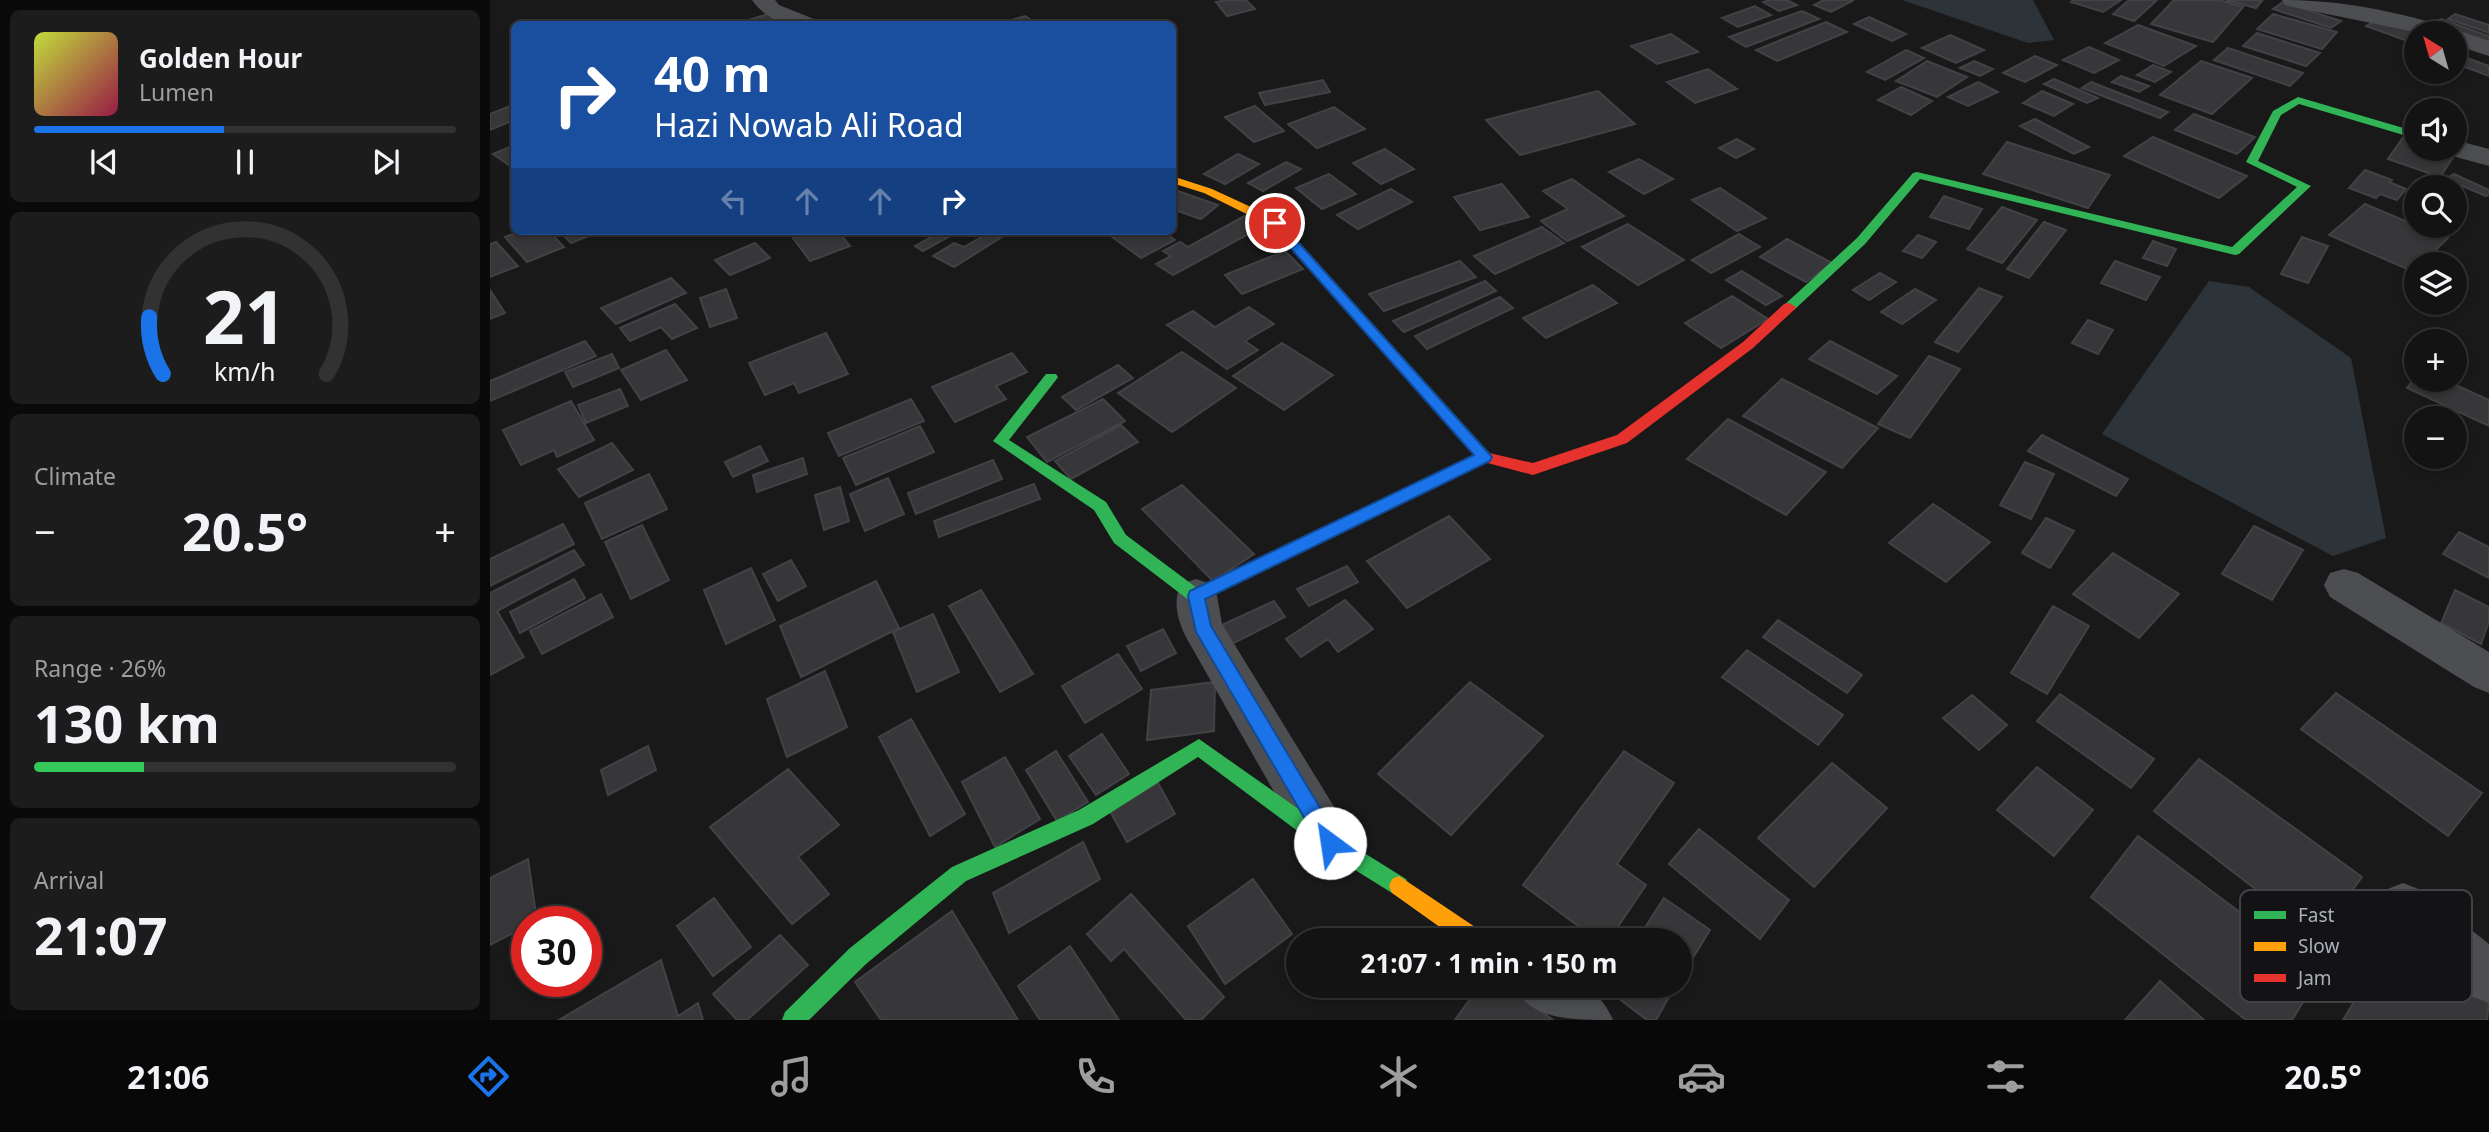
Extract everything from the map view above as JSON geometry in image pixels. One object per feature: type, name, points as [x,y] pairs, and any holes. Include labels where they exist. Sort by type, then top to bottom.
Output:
[{"type":"street","points":[[763,0],[771,10],[798,21]]},
{"type":"street","points":[[2293,0],[2404,23]]},
{"type":"street","points":[[2468,42],[2489,49]]},
{"type":"street","points":[[1176,180],[1208,191],[1275,223],[1485,457],[1533,469],[1622,439],[1748,345],[1861,241],[1917,175],[2235,251],[2305,186],[2252,162],[2277,113],[2298,100],[2404,132]]},
{"type":"street","points":[[1051,377],[1000,441],[1100,506],[1120,539],[1196,596],[1202,627],[1330,843]]},
{"type":"street","points":[[1196,596],[1485,457]]},
{"type":"street","points":[[2344,585],[2489,674]]},
{"type":"street","points":[[793,1020],[858,956],[959,874],[1086,817],[1199,747],[1330,843],[1424,901],[1461,928]]},
{"type":"street","points":[[2472,963],[2489,977]]},
{"type":"street","points":[[1556,998],[1586,1020]]},
{"type":"shaded area","points":[[1902,0],[2033,0],[2054,40],[2028,43]]},
{"type":"shaded area","points":[[2209,281],[2249,287],[2351,358],[2386,538],[2333,556],[2102,434]]},
{"type":"building","points":[[1246,0],[1255,9],[1227,16],[1216,2]]},
{"type":"building","points":[[1787,0],[1797,5],[1779,11],[1763,2]]},
{"type":"building","points":[[1824,0],[1854,0],[1831,12],[1814,5]]},
{"type":"building","points":[[2121,0],[2103,12],[2071,2]]},
{"type":"building","points":[[2129,0],[2156,1],[2134,21],[2113,14]]},
{"type":"building","points":[[2174,0],[2219,0],[2243,7],[2213,42],[2151,24]]},
{"type":"building","points":[[2226,0],[2257,0],[2262,1],[2256,8]]},
{"type":"building","points":[[2283,2],[2341,21],[2331,28],[2273,9]]},
{"type":"building","points":[[1755,6],[1771,15],[1738,27],[1722,18]]},
{"type":"building","points":[[1802,11],[1819,19],[1746,47],[1729,37]]},
{"type":"building","points":[[768,14],[779,21],[746,21]]},
{"type":"building","points":[[2273,14],[2337,32],[2322,49],[2257,29]]},
{"type":"building","points":[[2455,14],[2489,25],[2489,33],[2468,26],[2468,21],[2448,19]]},
{"type":"building","points":[[1025,16],[1032,21],[1009,21]]},
{"type":"building","points":[[1869,17],[1906,34],[1892,41],[1854,24]]},
{"type":"building","points":[[2378,19],[2404,28],[2404,40],[2366,26]]},
{"type":"building","points":[[1826,22],[1847,32],[1777,61],[1756,50]]},
{"type":"building","points":[[2138,25],[2196,46],[2164,66],[2105,43]]},
{"type":"building","points":[[2468,29],[2489,36],[2485,43],[2468,37]]},
{"type":"building","points":[[2257,33],[2320,53],[2306,66],[2243,46]]},
{"type":"building","points":[[1671,34],[1698,52],[1657,64],[1631,46]]},
{"type":"building","points":[[1950,35],[1984,50],[1956,63],[1922,48]]},
{"type":"building","points":[[2089,47],[2119,60],[2094,73],[2063,60]]},
{"type":"building","points":[[2228,48],[2303,73],[2290,86],[2214,60]]},
{"type":"building","points":[[1906,50],[1924,58],[1885,80],[1867,72]]},
{"type":"building","points":[[2035,56],[2057,65],[2025,82],[2003,73]]},
{"type":"building","points":[[2468,58],[2489,66],[2489,76],[2468,68]]},
{"type":"building","points":[[1927,61],[1967,77],[1937,97],[1896,81]]},
{"type":"building","points":[[1974,61],[1993,69],[1980,76],[1960,68]]},
{"type":"building","points":[[2201,61],[2252,78],[2212,114],[2160,95]]},
{"type":"building","points":[[2153,65],[2171,72],[2155,82],[2137,75]]},
{"type":"building","points":[[1708,69],[1737,89],[1695,103],[1667,82]]},
{"type":"building","points":[[2121,76],[2149,86],[2139,92],[2112,82]]},
{"type":"building","points":[[2054,79],[2098,98],[2087,103],[2044,84]]},
{"type":"building","points":[[1323,80],[1330,92],[1265,105],[1259,93]]},
{"type":"building","points":[[1978,82],[1998,92],[1968,106],[1948,97]]},
{"type":"building","points":[[2091,82],[2168,112],[2160,118],[2082,88]]},
{"type":"building","points":[[1901,87],[1932,101],[1911,115],[1878,100]]},
{"type":"building","points":[[1598,91],[1635,124],[1520,155],[1486,120]]},
{"type":"building","points":[[2042,91],[2073,104],[2054,116],[2023,103]]},
{"type":"building","points":[[511,106],[511,121],[490,130],[490,114]]},
{"type":"building","points":[[1255,106],[1284,131],[1254,142],[1225,117]]},
{"type":"building","points":[[1334,107],[1365,129],[1317,148],[1288,124]]},
{"type":"building","points":[[2194,114],[2255,137],[2237,154],[2175,130]]},
{"type":"building","points":[[2035,119],[2089,147],[2074,154],[2020,126]]},
{"type":"building","points":[[2404,136],[2404,161],[2451,161],[2441,175],[2434,175],[2388,159]]},
{"type":"building","points":[[2153,137],[2247,176],[2219,198],[2124,156]]},
{"type":"building","points":[[1737,139],[1754,149],[1736,158],[1719,148]]},
{"type":"building","points":[[2007,142],[2110,175],[2088,208],[1983,174]]},
{"type":"building","points":[[511,146],[511,167],[493,154]]},
{"type":"building","points":[[1385,149],[1414,169],[1381,184],[1353,163]]},
{"type":"building","points":[[1238,154],[1259,164],[1225,184],[1204,174]]},
{"type":"building","points":[[1639,159],[1673,179],[1644,194],[1609,172]]},
{"type":"building","points":[[1286,162],[1301,169],[1263,191],[1248,183]]},
{"type":"building","points":[[2365,170],[2392,180],[2389,182],[2404,188],[2404,191],[2397,200],[2380,194],[2376,198],[2349,188]]},
{"type":"building","points":[[1329,174],[1356,194],[1322,209],[1296,188]]},
{"type":"building","points":[[1572,179],[1624,216],[1567,241],[1541,221],[1568,209],[1543,191]]},
{"type":"building","points":[[2467,180],[2489,190],[2486,196],[2467,188]]},
{"type":"building","points":[[1502,184],[1529,217],[1480,230],[1454,197]]},
{"type":"building","points":[[1720,188],[1766,218],[1737,231],[1692,200]]},
{"type":"building","points":[[1391,189],[1412,202],[1358,229],[1337,215]]},
{"type":"building","points":[[1176,190],[1218,205],[1201,219],[1176,210]]},
{"type":"building","points":[[1944,196],[1982,209],[1969,229],[1930,217]]},
{"type":"building","points":[[2365,204],[2404,220],[2404,238],[2448,238],[2433,252],[2404,252],[2404,268],[2329,235]]},
{"type":"building","points":[[2002,207],[2037,220],[2002,263],[1967,249]]},
{"type":"building","points":[[1252,212],[1269,223],[1173,275],[1156,264],[1171,256],[1163,251],[1180,242],[1188,247]]},
{"type":"building","points":[[2044,222],[2066,230],[2029,278],[2007,269]]},
{"type":"building","points":[[1628,224],[1684,260],[1638,285],[1582,247]]},
{"type":"building","points":[[1542,227],[1564,243],[1495,274],[1474,256]]},
{"type":"building","points":[[1739,234],[1760,247],[1711,273],[1692,260]]},
{"type":"building","points":[[553,235],[564,247],[527,262],[505,237]]},
{"type":"building","points":[[563,235],[591,235],[571,243]]},
{"type":"building","points":[[791,235],[841,235],[850,246],[810,261]]},
{"type":"building","points":[[935,235],[952,235],[923,251],[915,246]]},
{"type":"building","points":[[985,235],[1002,237],[954,267],[933,256],[954,243],[964,247]]},
{"type":"building","points":[[1109,235],[1168,235],[1175,240],[1141,258]]},
{"type":"building","points":[[1918,235],[1936,242],[1922,258],[1903,251]]},
{"type":"building","points":[[2302,237],[2328,246],[2308,283],[2281,274]]},
{"type":"building","points":[[1787,239],[1832,263],[1806,282],[1760,257]]},
{"type":"building","points":[[2153,241],[2176,249],[2167,266],[2143,258]]},
{"type":"building","points":[[496,242],[518,266],[490,277],[490,244]]},
{"type":"building","points":[[755,243],[770,258],[730,275],[715,260]]},
{"type":"building","points":[[1285,251],[1303,269],[1242,294],[1225,275]]},
{"type":"building","points":[[1460,261],[1476,277],[1384,311],[1369,294]]},
{"type":"building","points":[[2115,261],[2160,277],[2146,300],[2101,283]]},
{"type":"building","points":[[1742,271],[1782,296],[1766,305],[1726,280]]},
{"type":"building","points":[[1880,273],[1896,282],[1869,300],[1853,290]]},
{"type":"building","points":[[671,278],[686,293],[616,324],[601,308]]},
{"type":"building","points":[[1485,281],[1496,291],[1404,332],[1393,321]]},
{"type":"building","points":[[1593,285],[1617,303],[1546,338],[1523,318]]},
{"type":"building","points":[[1979,288],[2002,297],[1958,352],[1935,342]]},
{"type":"building","points":[[726,289],[737,318],[710,327],[700,298]]},
{"type":"building","points":[[1915,289],[1936,300],[1902,324],[1881,312]]},
{"type":"building","points":[[490,290],[505,313],[490,319]]},
{"type":"building","points":[[1732,296],[1768,319],[1721,348],[1685,323]]},
{"type":"building","points":[[1500,297],[1513,308],[1427,349],[1415,336]]},
{"type":"building","points":[[675,304],[697,328],[672,339],[661,327],[630,341],[620,328]]},
{"type":"building","points":[[1249,307],[1274,324],[1245,341],[1258,350],[1227,369],[1167,325],[1193,311],[1215,327]]},
{"type":"building","points":[[2088,320],[2113,330],[2098,354],[2072,343]]},
{"type":"building","points":[[826,333],[848,374],[799,393],[794,383],[765,395],[749,363]]},
{"type":"building","points":[[585,341],[596,356],[490,401],[490,381]]},
{"type":"building","points":[[1830,341],[1897,376],[1877,394],[1809,359]]},
{"type":"building","points":[[1282,343],[1333,375],[1284,410],[1233,376]]},
{"type":"building","points":[[666,350],[687,380],[641,400],[621,370]]},
{"type":"building","points":[[1182,352],[1236,388],[1172,432],[1118,393]]},
{"type":"building","points":[[1012,353],[1027,372],[996,386],[1006,399],[955,422],[932,387]]},
{"type":"building","points":[[612,354],[619,368],[573,387],[565,372]]},
{"type":"building","points":[[1929,356],[1960,369],[1910,438],[1878,424]]},
{"type":"building","points":[[1118,365],[1133,378],[1076,410],[1062,397]]},
{"type":"building","points":[[1782,379],[1878,428],[1842,468],[1743,416]]},
{"type":"building","points":[[620,389],[628,406],[586,423],[578,405]]},
{"type":"building","points":[[2467,390],[2489,400],[2489,426],[2467,416],[2467,406],[2446,406],[2416,392]]},
{"type":"building","points":[[911,399],[924,421],[839,456],[828,433]]},
{"type":"building","points":[[1103,399],[1125,421],[1047,462],[1027,437]]},
{"type":"building","points":[[571,401],[594,440],[557,457],[554,450],[521,465],[503,430]]},
{"type":"building","points":[[1728,419],[1826,472],[1786,515],[1687,459]]},
{"type":"building","points":[[1121,425],[1138,442],[1071,479],[1055,461]]},
{"type":"building","points":[[920,426],[934,452],[856,485],[843,458]]},
{"type":"building","points":[[2042,435],[2128,479],[2116,496],[2028,451]]},
{"type":"building","points":[[612,443],[633,470],[579,497],[558,469]]},
{"type":"building","points":[[760,446],[768,461],[733,477],[725,462]]},
{"type":"building","points":[[803,458],[807,474],[757,492],[753,475]]},
{"type":"building","points":[[993,460],[1002,479],[916,514],[908,493]]},
{"type":"building","points":[[2025,462],[2054,474],[2031,519],[2000,505]]},
{"type":"building","points":[[649,474],[667,509],[602,539],[585,503]]},
{"type":"building","points":[[888,478],[904,514],[865,531],[850,494]]},
{"type":"building","points":[[1034,484],[1040,499],[939,537],[934,521]]},
{"type":"building","points":[[1182,485],[1254,554],[1213,581],[1142,509]]},
{"type":"building","points":[[840,487],[849,521],[824,530],[815,495]]},
{"type":"building","points":[[1933,504],[1990,542],[1946,582],[1889,543]]},
{"type":"building","points":[[1449,516],[1490,559],[1407,608],[1367,561]]},
{"type":"building","points":[[2046,518],[2074,531],[2050,568],[2022,553]]},
{"type":"building","points":[[563,524],[574,544],[490,586],[490,559]]},
{"type":"building","points":[[642,525],[669,580],[631,599],[605,542]]},
{"type":"building","points":[[2254,526],[2303,550],[2272,600],[2222,574]]},
{"type":"building","points":[[2459,532],[2489,547],[2489,578],[2443,554]]},
{"type":"building","points":[[574,550],[584,565],[497,611],[524,657],[490,675],[490,593]]},
{"type":"building","points":[[2113,553],[2179,594],[2139,638],[2073,594]]},
{"type":"building","points":[[791,560],[806,586],[778,601],[763,574]]},
{"type":"building","points":[[1347,566],[1358,582],[1309,606],[1297,589]]},
{"type":"building","points":[[751,568],[775,620],[726,644],[704,590]]},
{"type":"building","points":[[574,579],[585,598],[520,633],[510,612]]},
{"type":"building","points":[[876,581],[899,628],[801,677],[780,626]]},
{"type":"building","points":[[981,590],[1033,674],[1000,692],[949,606]]},
{"type":"building","points":[[2455,590],[2489,607],[2489,621],[2481,644],[2441,623]]},
{"type":"building","points":[[601,594],[613,617],[542,654],[530,631]]},
{"type":"building","points":[[1345,600],[1373,629],[1338,652],[1328,639],[1301,657],[1286,639]]},
{"type":"building","points":[[1274,601],[1285,617],[1232,644],[1222,625]]},
{"type":"building","points":[[2053,606],[2089,626],[2047,694],[2011,673]]},
{"type":"building","points":[[933,614],[959,672],[917,692],[893,632]]},
{"type":"building","points":[[1778,620],[1862,675],[1847,693],[1763,637]]},
{"type":"building","points":[[1163,629],[1176,653],[1141,671],[1127,646]]},
{"type":"building","points":[[1747,650],[1843,715],[1818,745],[1722,677]]},
{"type":"building","points":[[1118,654],[1142,689],[1085,723],[1062,686]]},
{"type":"building","points":[[825,671],[847,727],[787,757],[767,699]]},
{"type":"building","points":[[1215,682],[1214,731],[1147,740],[1151,690]]},
{"type":"building","points":[[1470,682],[1543,736],[1451,835],[1378,774]]},
{"type":"building","points":[[2336,693],[2482,793],[2448,836],[2301,729]]},
{"type":"building","points":[[2060,694],[2154,759],[2131,788],[2037,721]]},
{"type":"building","points":[[1972,695],[2007,725],[1979,750],[1943,718]]},
{"type":"building","points":[[911,719],[965,814],[930,836],[879,737]]},
{"type":"building","points":[[1102,734],[1129,774],[1096,795],[1069,756]]},
{"type":"building","points":[[648,746],[656,770],[608,795],[601,770]]},
{"type":"building","points":[[1056,751],[1088,802],[1057,821],[1026,770]]},
{"type":"building","points":[[1624,751],[1674,783],[1617,864],[1646,885],[1617,928],[1581,928],[1523,885]]},
{"type":"building","points":[[1005,757],[1040,819],[995,847],[962,782]]},
{"type":"building","points":[[2199,759],[2362,877],[2352,890],[2257,890],[2154,811]]},
{"type":"building","points":[[1832,763],[1887,808],[1814,887],[1758,838]]},
{"type":"building","points":[[2037,767],[2093,810],[2054,856],[1997,810]]},
{"type":"building","points":[[788,769],[839,825],[798,857],[829,894],[792,924],[710,827]]},
{"type":"building","points":[[1158,783],[1175,814],[1127,842],[1110,811]]},
{"type":"building","points":[[1699,829],[1789,900],[1760,939],[1669,864]]},
{"type":"building","points":[[2138,836],[2240,912],[2240,1002],[2303,1002],[2292,1020],[2246,1020],[2091,897]]},
{"type":"building","points":[[1083,842],[1100,879],[1009,933],[993,893]]},
{"type":"building","points":[[528,859],[535,906],[511,906],[511,934],[490,945],[490,878]]},
{"type":"building","points":[[1253,879],[1288,928],[1286,938],[1225,984],[1188,926]]},
{"type":"building","points":[[1131,894],[1224,997],[1201,1020],[1186,1020],[1124,949],[1111,961],[1087,934]]},
{"type":"building","points":[[714,898],[751,947],[713,976],[677,926]]},
{"type":"building","points":[[1664,898],[1710,930],[1692,959],[1692,928],[1645,928]]},
{"type":"building","points":[[952,911],[1018,1020],[881,1020],[855,982]]},
{"type":"building","points":[[780,935],[808,965],[747,1020],[737,1020],[713,994]]},
{"type":"building","points":[[1070,946],[1119,1020],[1040,1020],[1018,986]]},
{"type":"building","points":[[661,960],[678,1016],[698,1003],[703,1020],[559,1020]]},
{"type":"building","points":[[2160,981],[2204,1020],[2125,1020]]},
{"type":"building","points":[[2472,989],[2489,1001],[2487,1020],[2343,1020],[2354,1002],[2472,1002]]},
{"type":"building","points":[[1471,998],[1523,998],[1553,1020],[1455,1020]]},
{"type":"building","points":[[1618,998],[1669,998],[1656,1020],[1647,1020]]},
{"type":"traffic: fast","points":[[1789,307],[1861,241],[1917,175],[2235,251],[2305,186],[2252,162],[2277,113],[2298,100],[2404,132]]},
{"type":"traffic: fast","points":[[1051,377],[1000,441],[1100,506],[1120,539],[1196,596],[1485,457],[1348,305]]},
{"type":"traffic: fast","points":[[793,1020],[858,956],[959,874],[1086,817],[1199,747],[1330,843],[1399,886]]},
{"type":"traffic: slow","points":[[1176,180],[1208,191],[1275,223],[1348,305]]},
{"type":"traffic: slow","points":[[1399,886],[1460,928]]},
{"type":"traffic: jam","points":[[1485,457],[1533,469],[1622,439],[1748,345],[1789,307]]},
{"type":"route","points":[[1275,223],[1485,457],[1196,596],[1202,627],[1330,843]]}]
